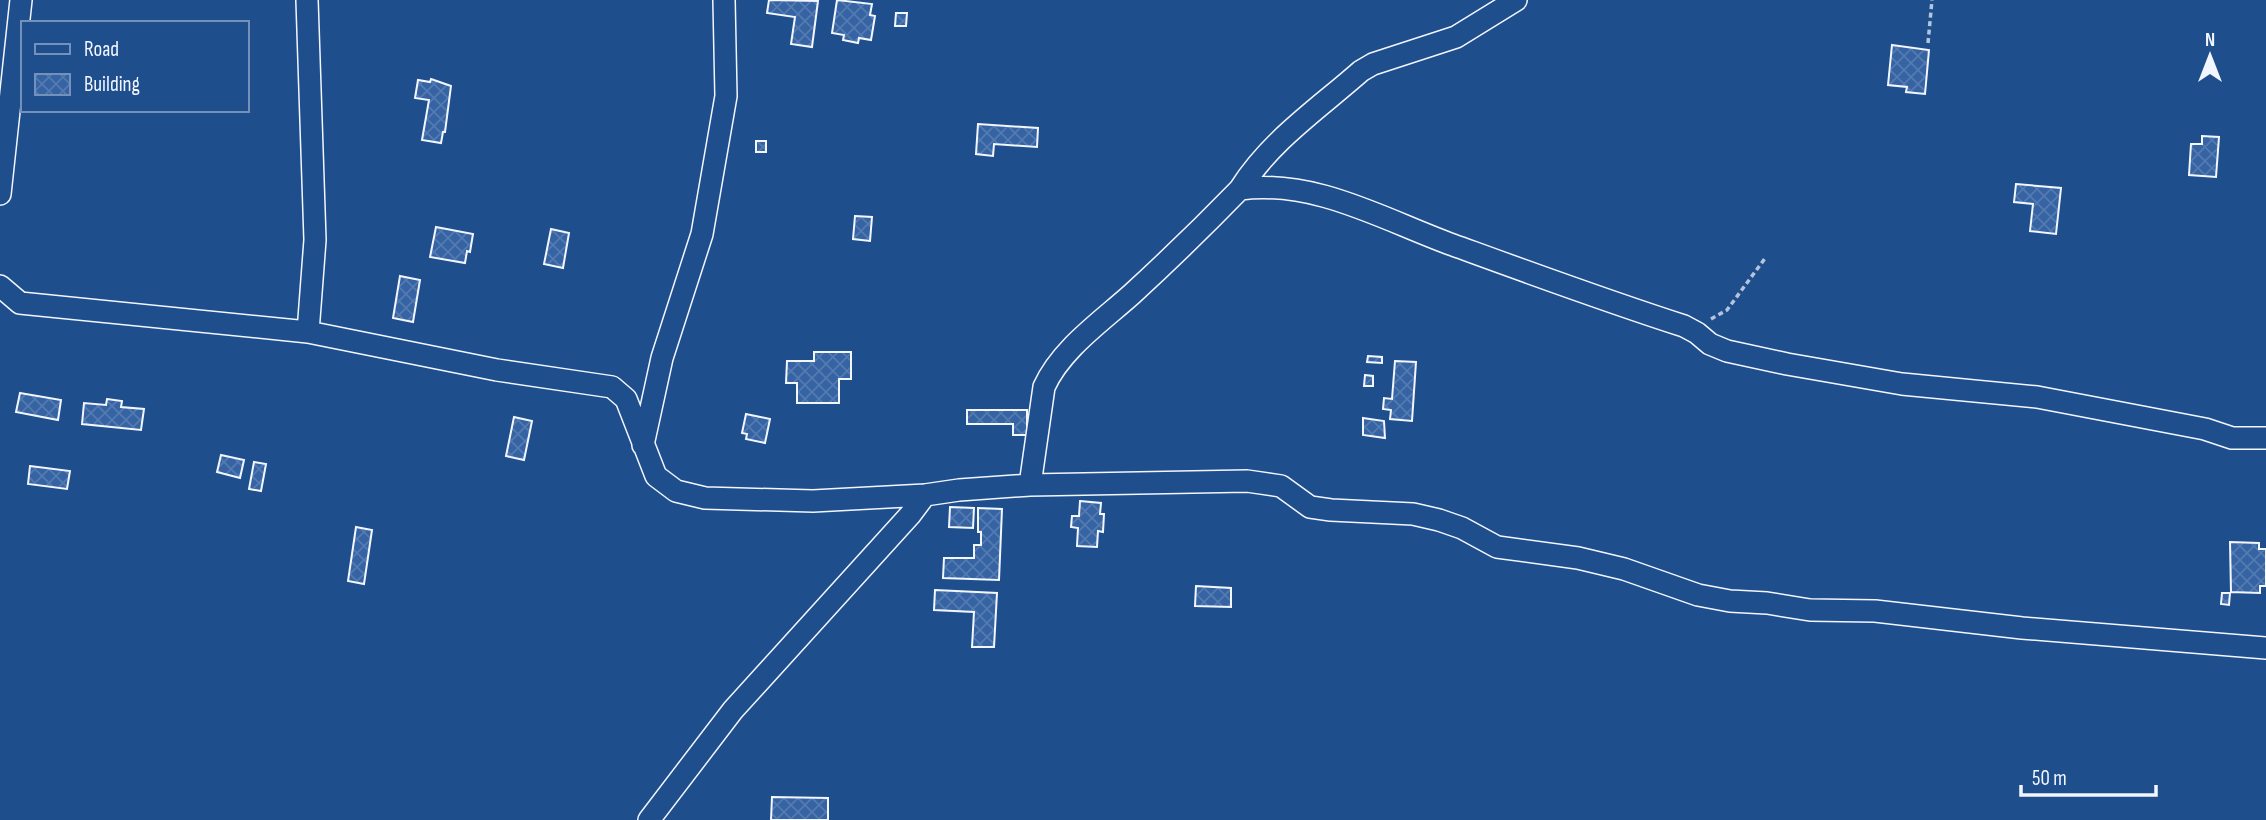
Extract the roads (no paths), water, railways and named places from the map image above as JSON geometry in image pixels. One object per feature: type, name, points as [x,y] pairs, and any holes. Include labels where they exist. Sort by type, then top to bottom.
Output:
[{"type":"street","points":[[0,194],[22,0]]},
{"type":"street","points":[[307,0],[315,240],[308,332]]},
{"type":"street","points":[[643,445],[662,358],[702,234],[726,96],[724,0]]},
{"type":"street","points":[[1030,485],[1044,387],[1050,373],[1070,350],[1190,241],[1240,189],[1256,164],[1283,137],[1361,71],[1373,64],[1455,37],[1516,0]]},
{"type":"street","points":[[1240,189],[1259,186],[1293,189],[1340,200],[1584,294],[1691,330],[1710,344],[1727,351],[1787,365],[1902,384],[2038,397],[2205,429],[2232,438],[2266,438]]},
{"type":"street","points":[[0,286],[20,303],[308,332],[497,370],[612,387],[626,399],[656,476],[676,491],[705,498],[813,500],[925,495],[959,489],[1030,485],[1248,481],[1281,486],[1310,506],[1331,510],[1413,514],[1462,528],[1497,547],[1578,558],[1624,569],[1698,595],[1719,599],[1810,610],[1875,611],[2022,628],[2266,649]]},
{"type":"street","points":[[649,820],[733,710],[910,516],[925,495]]}]
